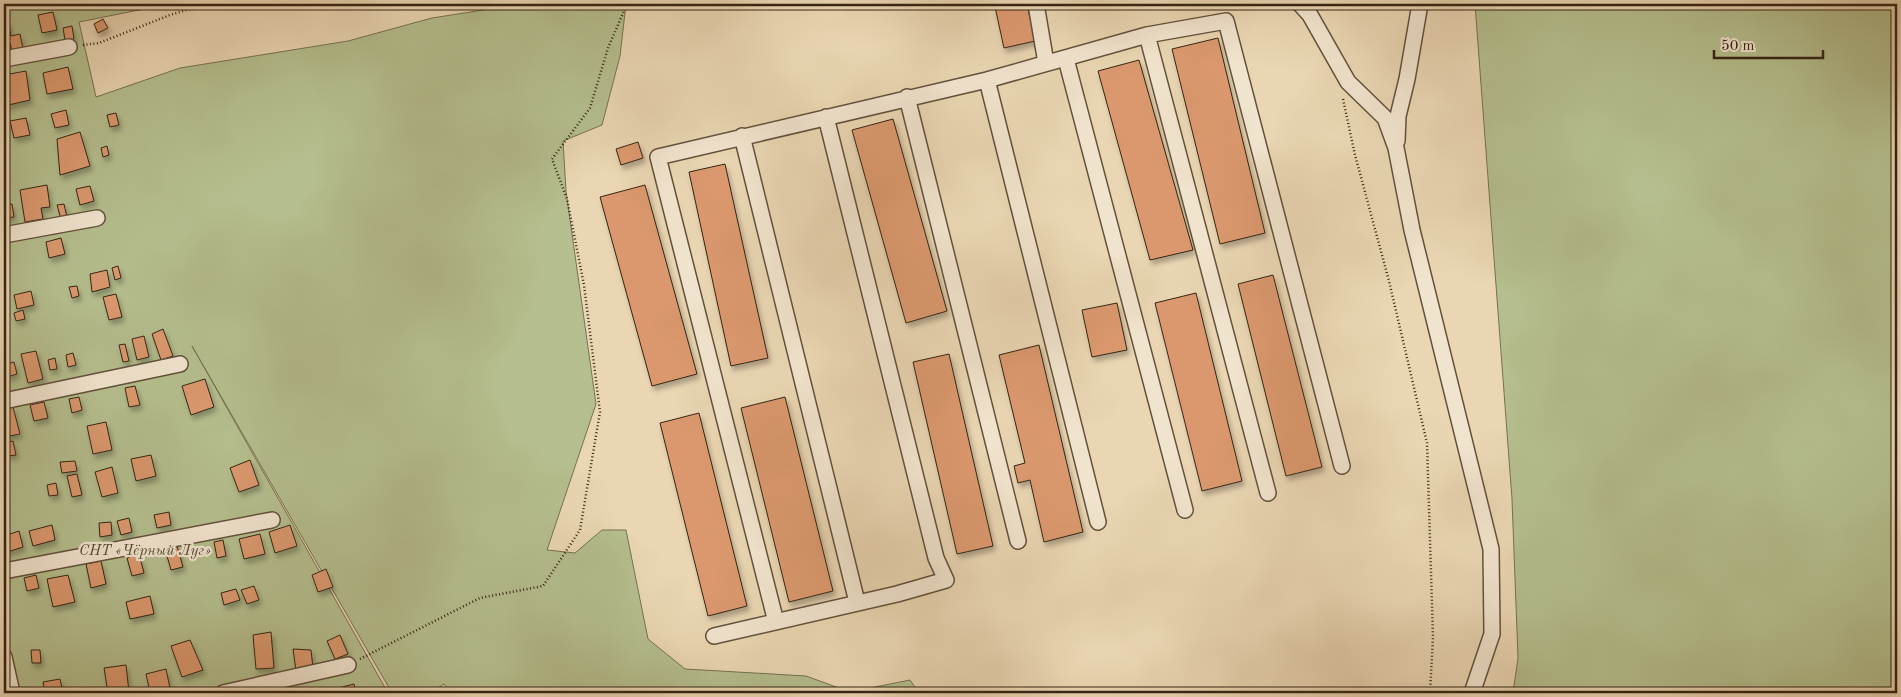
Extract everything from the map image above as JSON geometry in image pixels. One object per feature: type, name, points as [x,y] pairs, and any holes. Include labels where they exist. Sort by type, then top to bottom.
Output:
[{"type":"street","points":[[1036,4],[1046,63]]},
{"type":"street","points":[[1300,4],[1310,15],[1348,82],[1385,118],[1396,148],[1412,230],[1491,549],[1494,600],[1492,634],[1472,693]]},
{"type":"street","points":[[1396,148],[1398,116],[1407,79],[1420,4]]},
{"type":"street","points":[[776,622],[658,156],[906,97],[987,80],[1147,35],[1226,21],[1342,466]]},
{"type":"street","points":[[1147,35],[1268,493]]},
{"type":"street","points":[[4,59],[69,47]]},
{"type":"street","points":[[1066,59],[1185,510]]},
{"type":"street","points":[[987,80],[1098,522]]},
{"type":"street","points":[[906,97],[1018,541]]},
{"type":"street","points":[[714,636],[896,594],[946,580],[936,558],[826,117]]},
{"type":"street","points":[[742,136],[857,602]]},
{"type":"street","points":[[4,235],[97,218]]},
{"type":"street","points":[[4,401],[180,364]]},
{"type":"street","points":[[4,571],[272,520]]},
{"type":"street","points":[[4,657],[12,693]]},
{"type":"street","points":[[223,693],[348,666]]},
{"type":"path","points":[[69,47],[99,43],[170,15],[207,4]]},
{"type":"path","points":[[348,666],[480,598],[544,586],[580,530],[600,412],[584,284],[569,208],[552,159],[590,108],[608,48],[627,4]]},
{"type":"path","points":[[1341,91],[1355,155],[1389,281],[1427,443],[1433,637],[1430,693]]},
{"type":"green space","name":"СНТ «Чёрный Луг»","points":[[4,4],[169,4],[79,22],[96,97],[180,68],[348,41],[432,18],[522,4],[626,4],[620,56],[602,125],[563,141],[566,191],[596,404],[547,550],[575,553],[602,530],[626,530],[648,639],[685,669],[806,676],[850,692],[910,680],[919,693],[451,693],[444,684],[430,693],[392,693],[192,346],[388,693],[4,693]]},
{"type":"green space","points":[[1475,4],[1897,4],[1897,693],[1513,693],[1518,658],[1512,499]]},
{"type":"building","points":[[1010,4],[1027,4],[1035,41],[1004,48],[995,7]]},
{"type":"building","points":[[53,12],[57,30],[42,33],[38,15]]},
{"type":"building","points":[[103,19],[108,28],[98,33],[94,24]]},
{"type":"building","points":[[8,20],[11,36],[20,34],[23,49],[12,51],[10,43],[4,44],[4,21]]},
{"type":"building","points":[[72,26],[74,39],[65,40],[63,28]]},
{"type":"building","points":[[1218,38],[1265,233],[1220,244],[1172,49]]},
{"type":"building","points":[[1139,60],[1193,250],[1150,260],[1098,71]]},
{"type":"building","points":[[68,67],[73,89],[47,94],[43,73]]},
{"type":"building","points":[[26,71],[30,100],[4,106],[4,75]]},
{"type":"building","points":[[66,110],[69,125],[55,128],[51,114]]},
{"type":"building","points":[[116,113],[119,125],[110,127],[107,115]]},
{"type":"building","points":[[26,118],[30,135],[14,138],[10,121]]},
{"type":"building","points":[[893,119],[947,311],[906,323],[852,130]]},
{"type":"building","points":[[80,132],[90,166],[60,175],[57,139]]},
{"type":"building","points":[[638,142],[643,158],[621,165],[616,149]]},
{"type":"building","points":[[107,146],[109,155],[103,157],[101,148]]},
{"type":"building","points":[[725,164],[768,358],[731,366],[689,172]]},
{"type":"building","points":[[47,185],[50,207],[41,208],[43,219],[25,222],[20,190]]},
{"type":"building","points":[[645,185],[697,374],[652,386],[600,197]]},
{"type":"building","points":[[90,186],[94,201],[80,205],[76,189]]},
{"type":"building","points":[[12,204],[14,217],[4,218],[4,205]]},
{"type":"building","points":[[64,204],[67,217],[61,219],[57,205]]},
{"type":"building","points":[[61,238],[65,254],[49,258],[46,242]]},
{"type":"building","points":[[118,266],[121,278],[115,280],[112,268]]},
{"type":"building","points":[[107,270],[110,287],[92,292],[90,274]]},
{"type":"building","points":[[1273,275],[1322,467],[1286,476],[1238,284]]},
{"type":"building","points":[[77,286],[79,296],[72,298],[69,287]]},
{"type":"building","points":[[31,291],[34,305],[17,309],[14,295]]},
{"type":"building","points":[[1196,293],[1242,481],[1202,491],[1155,303]]},
{"type":"building","points":[[116,294],[122,317],[109,320],[103,297]]},
{"type":"building","points":[[1117,303],[1127,350],[1092,357],[1082,310]]},
{"type":"building","points":[[23,310],[25,319],[16,321],[14,313]]},
{"type":"building","points":[[163,329],[173,356],[161,360],[152,334]]},
{"type":"building","points":[[144,336],[149,357],[137,360],[132,339]]},
{"type":"building","points":[[125,344],[129,361],[123,362],[119,345]]},
{"type":"building","points":[[1039,345],[1083,532],[1044,542],[1030,480],[1018,483],[1014,466],[1025,463],[999,355]]},
{"type":"building","points":[[36,351],[43,379],[28,383],[21,354]]},
{"type":"building","points":[[73,353],[76,365],[68,367],[66,355]]},
{"type":"building","points":[[949,354],[993,546],[957,554],[913,362]]},
{"type":"building","points":[[55,358],[57,369],[50,370],[48,360]]},
{"type":"building","points":[[14,362],[17,374],[7,377],[4,365]]},
{"type":"building","points":[[205,379],[214,407],[191,415],[182,386]]},
{"type":"building","points":[[135,386],[140,405],[129,407],[125,388]]},
{"type":"building","points":[[79,397],[82,410],[72,413],[69,399]]},
{"type":"building","points":[[785,397],[833,591],[789,602],[741,408]]},
{"type":"building","points":[[44,402],[48,418],[34,421],[30,405]]},
{"type":"building","points":[[13,407],[20,434],[4,437],[4,409]]},
{"type":"building","points":[[699,413],[747,606],[708,616],[660,423]]},
{"type":"building","points":[[106,422],[112,450],[93,454],[87,426]]},
{"type":"building","points":[[13,441],[16,455],[7,456],[5,443]]},
{"type":"building","points":[[151,455],[156,476],[136,481],[131,459]]},
{"type":"building","points":[[250,460],[259,485],[239,492],[230,468]]},
{"type":"building","points":[[75,461],[77,471],[62,473],[60,462]]},
{"type":"building","points":[[112,467],[118,493],[102,497],[95,472]]},
{"type":"building","points":[[77,474],[82,495],[72,497],[67,476]]},
{"type":"building","points":[[56,483],[58,495],[49,496],[47,485]]},
{"type":"building","points":[[169,512],[171,525],[157,528],[154,515]]},
{"type":"building","points":[[129,518],[132,532],[121,535],[117,521]]},
{"type":"building","points":[[111,522],[112,535],[100,537],[99,523]]},
{"type":"building","points":[[52,525],[55,540],[33,546],[29,531]]},
{"type":"building","points":[[290,525],[297,546],[275,553],[269,532]]},
{"type":"building","points":[[19,531],[23,547],[4,553],[4,536]]},
{"type":"building","points":[[260,534],[265,554],[244,559],[239,539]]},
{"type":"building","points":[[223,540],[226,556],[217,558],[214,542]]},
{"type":"building","points":[[177,546],[183,567],[171,570],[165,549]]},
{"type":"building","points":[[139,554],[144,573],[132,576],[127,558]]},
{"type":"building","points":[[101,561],[106,584],[91,588],[86,564]]},
{"type":"building","points":[[326,569],[333,587],[318,592],[312,575]]},
{"type":"building","points":[[36,575],[39,588],[27,591],[24,578]]},
{"type":"building","points":[[68,575],[75,602],[53,607],[47,579]]},
{"type":"building","points":[[254,586],[259,600],[247,604],[241,590]]},
{"type":"building","points":[[236,589],[240,600],[224,605],[221,593]]},
{"type":"building","points":[[150,596],[154,614],[130,619],[126,602]]},
{"type":"building","points":[[271,632],[274,668],[256,669],[253,635]]},
{"type":"building","points":[[340,635],[348,654],[335,659],[327,641]]},
{"type":"building","points":[[190,640],[203,670],[182,677],[171,646]]},
{"type":"building","points":[[293,649],[311,650],[313,668],[296,671]]},
{"type":"building","points":[[31,650],[40,650],[41,663],[32,663]]},
{"type":"building","points":[[126,665],[129,692],[108,693],[104,668]]},
{"type":"building","points":[[166,669],[170,688],[150,692],[146,674]]},
{"type":"building","points":[[60,679],[63,693],[45,693],[43,682]]},
{"type":"building","points":[[354,684],[356,693],[334,693],[334,689]]},
{"type":"building","points":[[323,689],[324,693],[305,693]]}]
